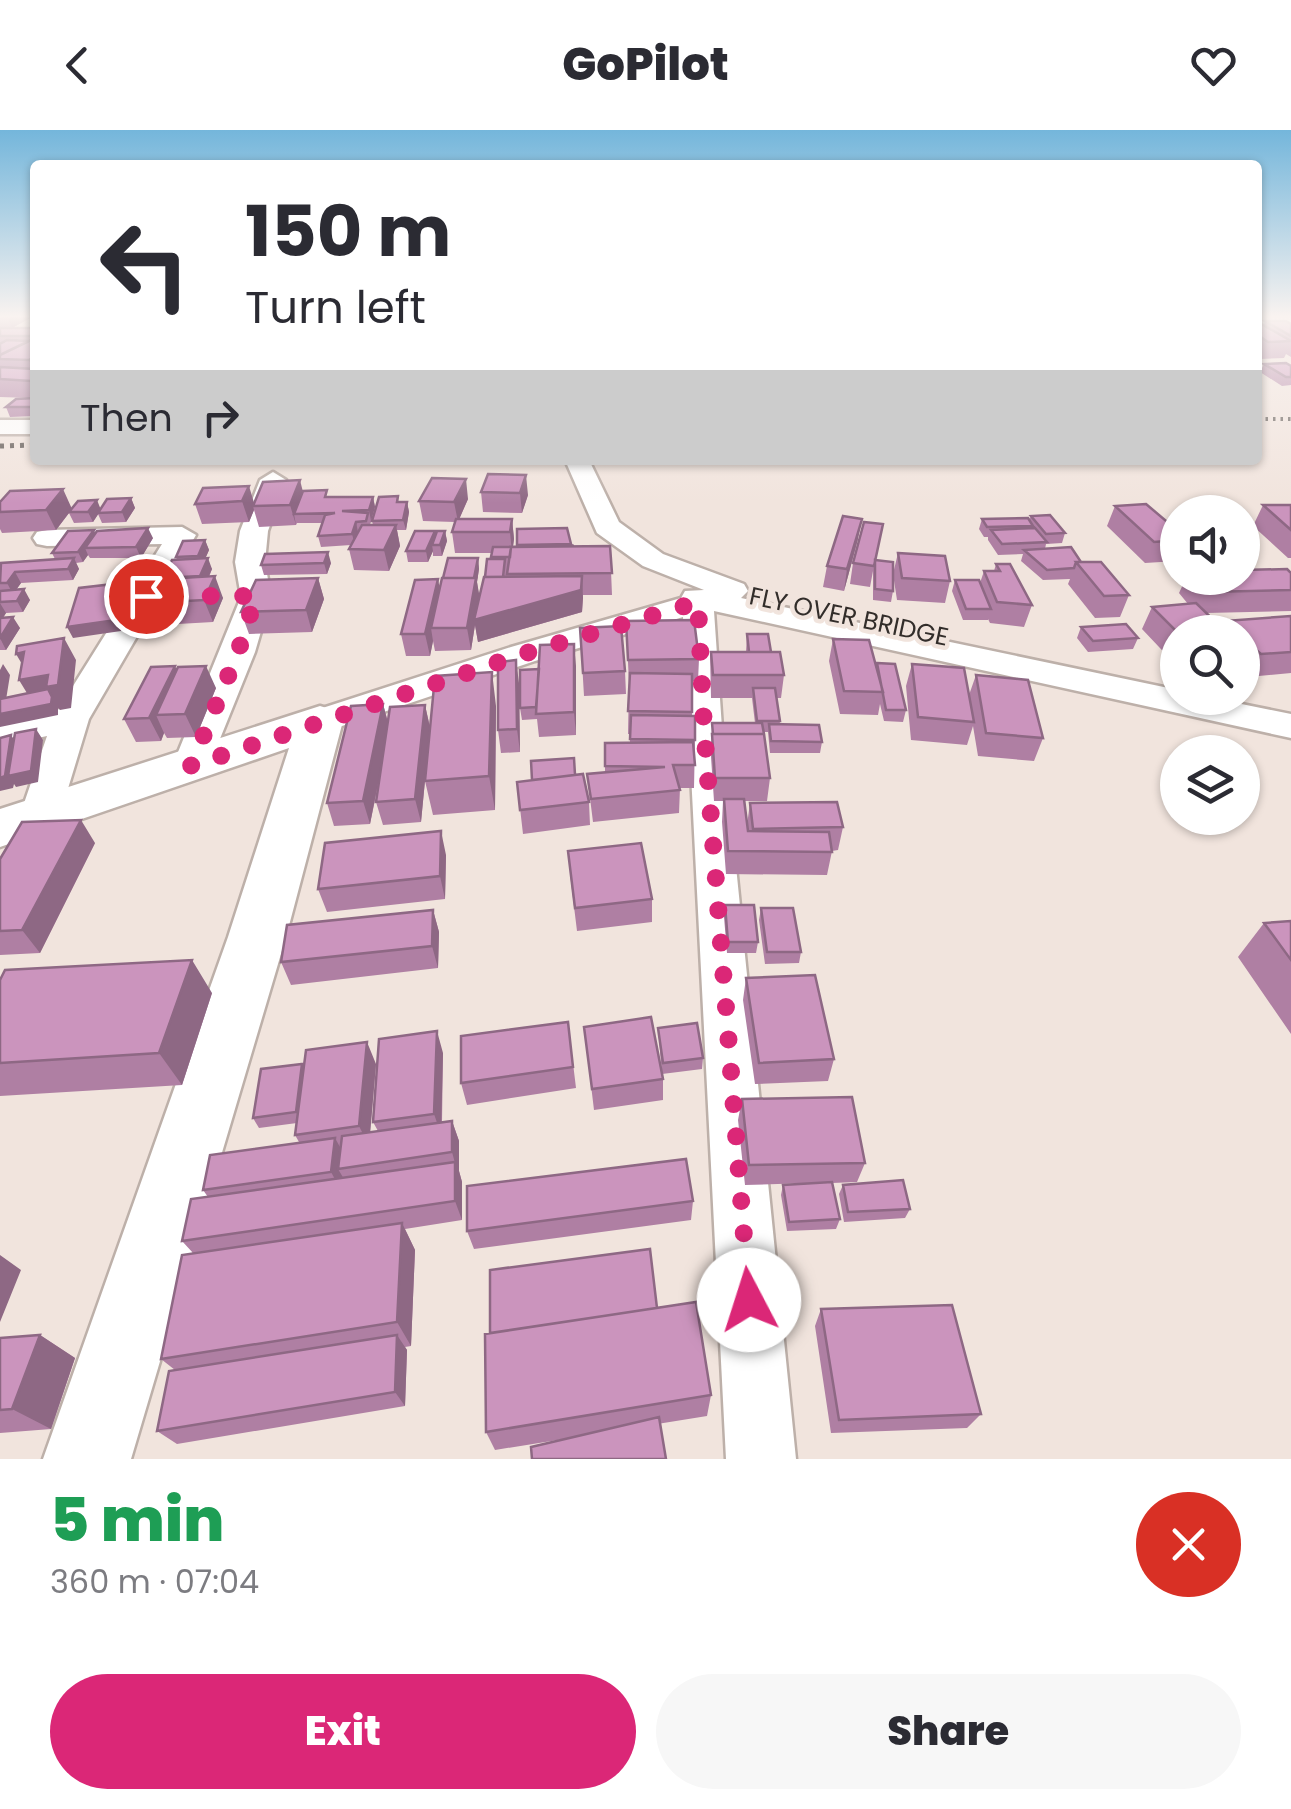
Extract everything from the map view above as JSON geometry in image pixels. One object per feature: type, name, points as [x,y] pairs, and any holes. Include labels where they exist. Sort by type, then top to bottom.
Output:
[{"type":"street","points":[[0,427],[30,427]]},
{"type":"street","name":"FLY OVER BRIDGE","points":[[578,465],[607,528],[653,560],[716,587],[1160,679]]},
{"type":"street","points":[[191,766],[238,652],[256,596],[250,562],[252,546],[273,480]]},
{"type":"street","points":[[20,822],[71,719],[182,534],[47,538]]},
{"type":"street","points":[[146,596],[183,596]]},
{"type":"street","points":[[220,596],[256,596]]},
{"type":"street","points":[[761,1459],[696,598],[1291,726]]},
{"type":"street","points":[[20,822],[523,654],[698,602]]},
{"type":"street","points":[[1260,700],[1291,706]]},
{"type":"street","points":[[0,734],[71,719]]},
{"type":"street","points":[[86,1459],[257,937],[320,721]]},
{"type":"building","points":[[30,398],[30,407],[6,407],[16,399]]},
{"type":"building","points":[[488,474],[526,475],[520,493],[481,492]]},
{"type":"building","points":[[432,478],[466,479],[454,502],[419,501]]},
{"type":"building","points":[[300,480],[290,505],[253,506],[263,482]]},
{"type":"building","points":[[249,486],[242,501],[195,504],[203,488]]},
{"type":"building","points":[[63,489],[46,510],[0,512],[0,502],[10,491]]},
{"type":"building","points":[[327,490],[325,497],[373,497],[369,510],[342,511],[368,513],[366,521],[356,522],[352,534],[318,536],[325,515],[335,513],[294,514],[303,491]]},
{"type":"building","points":[[398,496],[397,502],[407,502],[403,520],[372,521],[379,497]]},
{"type":"building","points":[[131,498],[122,512],[98,513],[107,499]]},
{"type":"building","points":[[97,500],[88,512],[69,512],[78,501]]},
{"type":"building","points":[[1146,504],[1160,516],[1160,542],[1154,542],[1115,506]]},
{"type":"building","points":[[1263,505],[1291,505],[1291,530]]},
{"type":"building","points":[[1050,515],[1065,533],[1046,534],[1031,516]]},
{"type":"building","points":[[843,516],[862,519],[847,569],[827,566]]},
{"type":"building","points":[[1028,518],[1033,526],[987,527],[982,519]]},
{"type":"building","points":[[456,519],[512,519],[510,532],[452,532]]},
{"type":"building","points":[[864,522],[883,524],[874,566],[853,563]]},
{"type":"building","points":[[362,525],[396,525],[384,550],[349,549]]},
{"type":"building","points":[[148,528],[136,547],[85,548],[97,531]]},
{"type":"building","points":[[567,528],[571,544],[517,545],[517,529]]},
{"type":"building","points":[[1035,528],[1047,542],[1002,544],[991,530]]},
{"type":"building","points":[[94,530],[78,552],[52,553],[68,531]]},
{"type":"building","points":[[415,531],[435,531],[426,551],[406,551]]},
{"type":"building","points":[[437,531],[445,531],[440,545],[432,545]]},
{"type":"building","points":[[205,540],[198,556],[176,557],[183,541]]},
{"type":"building","points":[[574,546],[511,547],[510,557],[491,557],[493,547]]},
{"type":"building","points":[[610,546],[612,573],[507,574],[511,547]]},
{"type":"building","points":[[1071,547],[1081,562],[1076,562],[1074,568],[1047,570],[1024,550]]},
{"type":"building","points":[[328,552],[324,563],[261,565],[265,554]]},
{"type":"building","points":[[898,553],[945,556],[950,581],[902,578]]},
{"type":"building","points":[[74,558],[68,569],[15,572],[7,583],[0,583],[1,563]]},
{"type":"building","points":[[208,558],[200,576],[163,578],[172,560]]},
{"type":"building","points":[[448,558],[478,558],[474,578],[443,578]]},
{"type":"building","points":[[487,559],[505,559],[503,577],[485,577]]},
{"type":"building","points":[[875,560],[893,562],[893,591],[875,589]]},
{"type":"building","points":[[1076,562],[1101,562],[1129,595],[1104,596]]},
{"type":"building","points":[[996,564],[1010,564],[1032,605],[997,602],[984,571],[1000,571]]},
{"type":"building","points":[[1287,569],[1291,573],[1291,590],[1260,591],[1260,570]]},
{"type":"building","points":[[215,576],[204,600],[133,604],[146,580]]},
{"type":"building","points":[[582,576],[581,590],[474,620],[484,577]]},
{"type":"building","points":[[318,578],[306,610],[241,612],[256,580]]},
{"type":"building","points":[[442,578],[476,578],[467,628],[431,628]]},
{"type":"building","points":[[438,579],[425,634],[401,634],[415,580]]},
{"type":"building","points":[[955,580],[979,580],[991,609],[966,609]]},
{"type":"building","points":[[122,583],[116,620],[67,627],[79,588]]},
{"type":"building","points":[[24,589],[17,601],[0,602],[0,591]]},
{"type":"building","points":[[1196,603],[1208,615],[1160,615],[1152,607]]},
{"type":"building","points":[[1291,616],[1291,652],[1260,653],[1260,618]]},
{"type":"building","points":[[13,617],[0,638],[0,618]]},
{"type":"building","points":[[694,620],[699,659],[628,660],[626,621]]},
{"type":"building","points":[[1126,624],[1138,638],[1093,641],[1081,627]]},
{"type":"building","points":[[621,626],[625,671],[583,673],[580,628]]},
{"type":"building","points":[[747,634],[768,634],[771,652],[749,652]]},
{"type":"building","points":[[64,638],[58,685],[46,687],[48,675],[19,680],[24,652],[16,654],[17,646]]},
{"type":"building","points":[[833,639],[869,640],[883,692],[844,691]]},
{"type":"building","points":[[574,644],[574,712],[536,714],[540,645]]},
{"type":"building","points":[[711,652],[780,652],[784,675],[713,675]]},
{"type":"building","points":[[516,660],[517,729],[498,730],[498,662]]},
{"type":"building","points":[[877,663],[895,664],[906,710],[886,710]]},
{"type":"building","points":[[912,664],[964,668],[974,722],[918,717]]},
{"type":"building","points":[[175,666],[149,718],[124,719],[151,667]]},
{"type":"building","points":[[206,666],[185,714],[156,715],[178,667]]},
{"type":"building","points":[[539,669],[536,707],[520,708],[520,670]]},
{"type":"building","points":[[492,672],[489,776],[425,781],[435,676]]},
{"type":"building","points":[[630,673],[692,674],[692,712],[628,711]]},
{"type":"building","points":[[976,675],[1028,680],[1043,738],[986,733]]},
{"type":"building","points":[[753,688],[775,688],[780,721],[757,721]]},
{"type":"building","points":[[48,689],[51,704],[0,714],[0,699]]},
{"type":"building","points":[[383,704],[363,801],[327,803],[351,706]]},
{"type":"building","points":[[425,705],[415,799],[376,802],[390,707]]},
{"type":"building","points":[[631,715],[695,716],[695,740],[630,739]]},
{"type":"building","points":[[712,723],[762,723],[764,734],[713,734]]},
{"type":"building","points":[[769,724],[819,725],[822,742],[771,741]]},
{"type":"building","points":[[36,729],[31,771],[8,776],[15,733]]},
{"type":"building","points":[[712,734],[764,734],[770,778],[715,778]]},
{"type":"building","points":[[11,735],[5,776],[0,778],[0,738]]},
{"type":"building","points":[[693,742],[695,765],[673,765],[680,790],[591,799],[587,774],[665,767],[605,766],[605,743]]},
{"type":"building","points":[[574,758],[575,775],[532,780],[531,761]]},
{"type":"building","points":[[583,774],[589,802],[520,810],[517,782]]},
{"type":"building","points":[[724,799],[744,799],[748,831],[829,832],[832,852],[728,851]]},
{"type":"building","points":[[837,802],[843,827],[753,829],[750,803]]},
{"type":"building","points":[[81,820],[22,930],[0,931],[0,859],[22,822]]},
{"type":"building","points":[[441,831],[440,876],[318,889],[325,843]]},
{"type":"building","points":[[641,843],[652,899],[575,908],[568,851]]},
{"type":"building","points":[[725,905],[754,905],[758,942],[728,942]]},
{"type":"building","points":[[761,908],[793,908],[801,952],[767,952]]},
{"type":"building","points":[[433,910],[432,946],[281,962],[287,925]]},
{"type":"building","points":[[1291,921],[1291,960],[1264,923]]},
{"type":"building","points":[[192,960],[159,1053],[0,1063],[0,980],[5,970]]},
{"type":"building","points":[[815,975],[834,1059],[759,1063],[746,978]]},
{"type":"building","points":[[651,1017],[663,1079],[592,1089],[584,1027]]},
{"type":"building","points":[[568,1022],[573,1067],[461,1083],[461,1036]]},
{"type":"building","points":[[697,1023],[703,1058],[663,1063],[658,1028]]},
{"type":"building","points":[[437,1031],[434,1114],[373,1122],[379,1039]]},
{"type":"building","points":[[367,1042],[359,1126],[295,1135],[306,1050]]},
{"type":"building","points":[[302,1064],[296,1112],[253,1118],[261,1069]]},
{"type":"building","points":[[852,1097],[865,1163],[749,1165],[742,1099]]},
{"type":"building","points":[[452,1121],[452,1152],[338,1169],[342,1136]]},
{"type":"building","points":[[335,1138],[331,1172],[203,1190],[210,1155]]},
{"type":"building","points":[[686,1159],[693,1201],[467,1231],[467,1186]]},
{"type":"building","points":[[455,1162],[455,1201],[182,1241],[191,1199]]},
{"type":"building","points":[[903,1180],[910,1209],[848,1212],[843,1185]]},
{"type":"building","points":[[832,1182],[840,1219],[789,1222],[783,1185]]},
{"type":"building","points":[[402,1223],[397,1322],[161,1359],[182,1255]]},
{"type":"building","points":[[650,1249],[657,1308],[490,1333],[490,1270]]},
{"type":"building","points":[[696,1302],[711,1395],[486,1432],[485,1334]]},
{"type":"building","points":[[952,1305],[981,1414],[839,1420],[821,1309]]},
{"type":"building","points":[[40,1335],[12,1409],[0,1410],[0,1338]]},
{"type":"building","points":[[397,1335],[395,1392],[157,1431],[169,1371]]},
{"type":"building","points":[[659,1417],[666,1459],[532,1459],[531,1447]]},
{"type":"railway","points":[[1262,419],[1291,419]]},
{"type":"railway","points":[[0,446],[30,445]]},
{"type":"route","points":[[146,596],[256,596],[238,652],[191,766],[523,654],[698,602],[704,728],[749,1300]]}]
